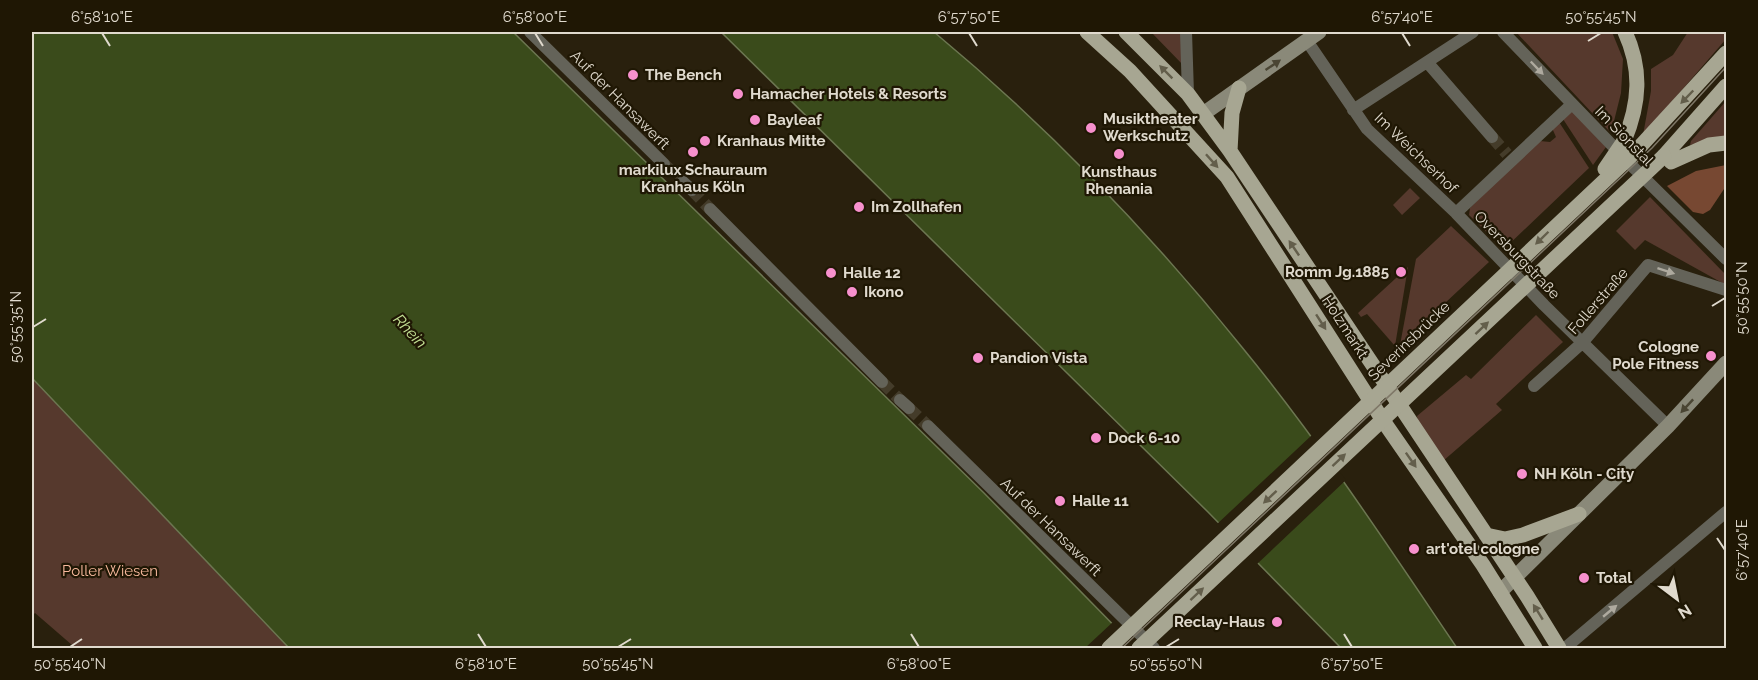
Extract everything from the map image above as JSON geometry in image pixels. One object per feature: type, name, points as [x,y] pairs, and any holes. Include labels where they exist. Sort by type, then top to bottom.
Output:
[{"type":"main road","name":"Holzmarkt","points":[[1088,32],[1130,71],[1227,177],[1384,422],[1500,592],[1535,648]]},
{"type":"main road","name":"Holzmarkt","points":[[1126,32],[1188,94],[1230,151],[1559,648]]},
{"type":"main road","points":[[1584,197],[1618,152],[1628,130],[1639,90],[1632,47],[1625,32]]},
{"type":"main road","name":"Severinsbrücke","points":[[1109,648],[1584,197],[1636,151],[1726,53]]},
{"type":"main road","points":[[1139,648],[1640,180],[1667,159],[1726,86]]},
{"type":"main road","points":[[1230,151],[1232,113],[1239,88]]},
{"type":"main road","points":[[1173,117],[1203,114]]},
{"type":"main road","points":[[1667,159],[1709,145],[1726,143]]},
{"type":"main road","points":[[1486,535],[1505,539],[1523,535],[1579,514]]},
{"type":"street","name":"Auf der Hansawerft","points":[[530,32],[664,164]]},
{"type":"street","points":[[1186,32],[1188,94]]},
{"type":"street","points":[[1203,114],[1319,32]]},
{"type":"street","points":[[1353,110],[1473,32]]},
{"type":"street","name":"Im Sionstal","points":[[1503,32],[1726,259]]},
{"type":"street","name":"Im Weichserhof","points":[[1306,41],[1367,129],[1456,213],[1510,157],[1572,104]]},
{"type":"street","points":[[1426,62],[1492,137]]},
{"type":"street","points":[[710,209],[882,382]]},
{"type":"street","name":"Oversburgstraße","points":[[1456,213],[1582,343],[1668,426]]},
{"type":"street","name":"Follerstraße","points":[[1534,386],[1582,343],[1648,265],[1726,290]]},
{"type":"street","points":[[1500,592],[1668,426],[1726,363]]},
{"type":"street","points":[[900,400],[909,408]]},
{"type":"street","name":"Auf der Hansawerft","points":[[928,426],[1154,648]]},
{"type":"street","points":[[1565,648],[1726,512]]},
{"type":"green space","points":[[1151,32],[1181,32],[1184,66]]},
{"type":"green space","points":[[1516,32],[1612,32],[1623,59],[1621,93],[1611,133]]},
{"type":"green space","points":[[1688,32],[1726,32],[1726,39],[1643,135],[1651,91],[1651,69],[1673,55]]},
{"type":"green space","points":[[1726,101],[1726,138],[1690,145],[1691,141]]},
{"type":"green space","points":[[1572,111],[1606,147],[1593,165],[1563,119]]},
{"type":"green space","points":[[1559,122],[1589,168],[1504,249],[1469,215],[1470,208],[1518,159],[1540,141],[1550,142],[1556,137],[1552,128]]},
{"type":"green space","points":[[1410,188],[1420,198],[1402,215],[1393,205]]},
{"type":"green space","points":[[1650,197],[1726,275],[1726,285],[1645,240],[1635,250],[1616,231]]},
{"type":"green space","points":[[1451,226],[1489,262],[1400,345],[1416,259]]},
{"type":"green space","points":[[1408,267],[1395,346],[1367,314],[1361,317],[1358,313]]},
{"type":"green space","points":[[1536,315],[1563,342],[1496,404],[1502,410],[1443,461],[1418,423],[1417,416],[1466,375],[1471,379]]},
{"type":"green space","name":"Poller Wiesen","points":[[32,378],[289,648],[66,648],[72,645],[35,613],[32,616]]},
{"type":"shaded area","points":[[1726,165],[1726,186],[1710,210],[1703,214],[1693,212],[1667,186],[1696,171]]},
{"type":"water","name":"Rhein","points":[[32,32],[513,32],[984,493],[1136,648],[289,648],[32,378]]},
{"type":"water","points":[[721,32],[934,32],[1016,104],[1095,181],[1206,304],[1270,382],[1326,457],[1457,648],[1341,648],[1208,512]]},
{"type":"pier","points":[[1312,435],[1346,480],[1256,565],[1216,525]]},
{"type":"pier","points":[[1114,621],[1139,648],[1085,648]]},
{"type":"tunnel","points":[[1492,137],[1507,154]]},
{"type":"tunnel","points":[[664,164],[683,182]]},
{"type":"tunnel","points":[[692,190],[710,209]]},
{"type":"tunnel","points":[[882,382],[900,400]]},
{"type":"tunnel","points":[[909,408],[928,426]]},
{"type":"tram line","points":[[1122,648],[1652,148],[1726,67]]},
{"type":"place","name":"The Bench","points":[[633,75]]},
{"type":"place","name":"Hamacher Hotels & Resorts","points":[[738,94]]},
{"type":"place","name":"Bayleaf","points":[[755,120]]},
{"type":"place","name":"Musiktheater Werkschutz","points":[[1091,128]]},
{"type":"place","name":"Kranhaus Mitte","points":[[705,141]]},
{"type":"place","name":"markilux Schauraum Kranhaus Köln","points":[[693,152]]},
{"type":"place","name":"Kunsthaus Rhenania","points":[[1119,154]]},
{"type":"place","name":"Im Zollhafen","points":[[859,207]]},
{"type":"place","name":"Romm Jg.1885","points":[[1401,272]]},
{"type":"place","name":"Halle 12","points":[[831,273]]},
{"type":"place","name":"Ikono","points":[[852,292]]},
{"type":"place","name":"Cologne Pole Fitness","points":[[1711,356]]},
{"type":"place","name":"Pandion Vista","points":[[978,358]]},
{"type":"place","name":"Dock 6-10","points":[[1096,438]]},
{"type":"place","name":"NH Köln - City","points":[[1522,474]]},
{"type":"place","name":"Halle 11","points":[[1060,501]]},
{"type":"place","name":"art'otel cologne","points":[[1414,549]]},
{"type":"place","name":"Total","points":[[1584,578]]},
{"type":"place","name":"Reclay-Haus","points":[[1277,622]]}]
